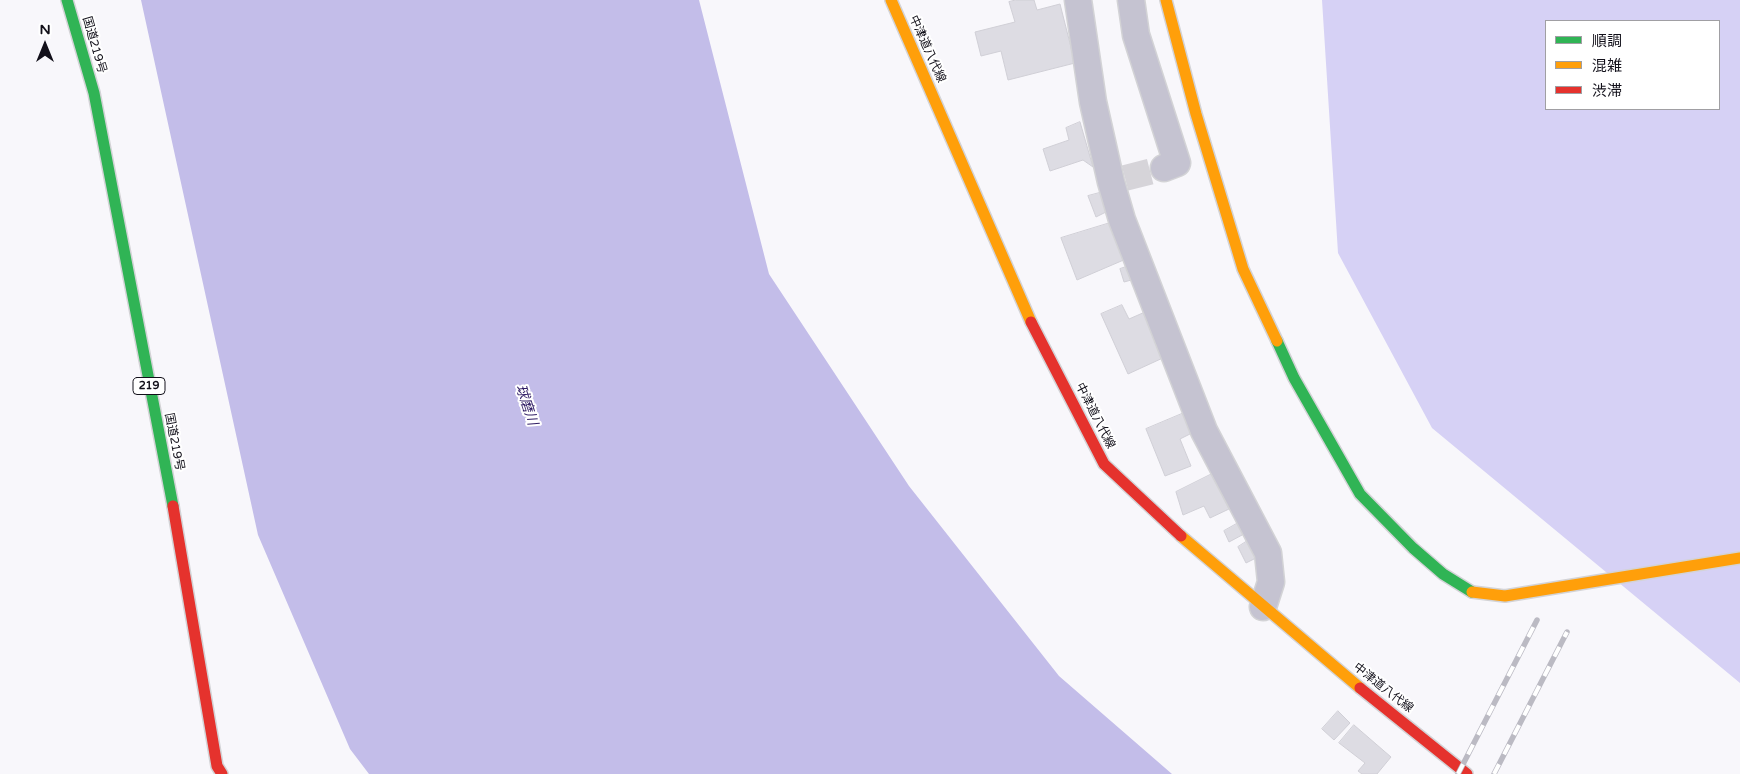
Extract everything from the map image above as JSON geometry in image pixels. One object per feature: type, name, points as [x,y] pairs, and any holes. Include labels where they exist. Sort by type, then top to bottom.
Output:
[{"type":"main road","name":"国道219号","points":[[67,0],[94,93],[180,543],[217,766],[222,774]]},
{"type":"main road","name":"中津道八代線","points":[[891,0],[1033,325],[1104,464],[1151,510],[1330,664],[1467,774]]},
{"type":"main road","points":[[1166,0],[1196,114],[1243,268],[1294,378],[1360,494],[1413,548],[1443,574],[1474,594],[1505,596],[1740,558]]},
{"type":"street","points":[[1078,0],[1093,102],[1118,180],[1122,220],[1204,431],[1268,553],[1271,582],[1263,606]]},
{"type":"street","points":[[1131,0],[1136,35],[1177,163],[1164,168]]},
{"type":"shaded area","points":[[1322,0],[1740,0],[1740,683],[1432,428],[1338,253]]},
{"type":"water","name":"球磨川","points":[[141,0],[699,0],[769,274],[909,486],[1059,676],[1172,774],[369,774],[350,749],[258,535]]},
{"type":"building","points":[[1034,0],[1037,10],[1060,4],[1075,63],[1008,80],[1001,51],[981,56],[975,32],[1015,22],[1009,2]]},
{"type":"building","points":[[1080,122],[1093,167],[1083,160],[1050,171],[1043,149],[1069,140],[1066,128]]},
{"type":"building","points":[[1103,192],[1110,210],[1096,217],[1088,196]]},
{"type":"building","points":[[1110,223],[1126,259],[1077,280],[1061,238]]},
{"type":"building","points":[[1129,266],[1135,279],[1124,282],[1120,269]]},
{"type":"building","points":[[1122,305],[1129,319],[1145,312],[1165,357],[1128,374],[1101,314]]},
{"type":"building","points":[[1184,413],[1192,433],[1180,439],[1191,466],[1165,476],[1146,429]]},
{"type":"building","points":[[1212,474],[1229,509],[1210,518],[1204,506],[1183,515],[1176,492]]},
{"type":"building","points":[[1240,522],[1244,534],[1229,542],[1224,531]]},
{"type":"building","points":[[1249,540],[1256,558],[1246,563],[1238,547]]},
{"type":"building","points":[[1338,711],[1350,723],[1334,740],[1322,729]]},
{"type":"building","points":[[1354,725],[1391,757],[1377,774],[1362,774],[1358,771],[1365,763],[1339,743]]},
{"type":"tunnel","points":[[1125,178],[1164,168]]},
{"type":"railway","points":[[1458,774],[1537,620]]},
{"type":"railway","points":[[1494,774],[1567,632]]},
{"type":"traffic: fast","points":[[67,0],[94,93],[173,506]]},
{"type":"traffic: fast","points":[[1277,341],[1294,378],[1360,494],[1413,548],[1443,574],[1472,592]]},
{"type":"traffic: slow","points":[[891,0],[1031,322]]},
{"type":"traffic: slow","points":[[1166,0],[1196,114],[1243,269],[1277,341]]},
{"type":"traffic: slow","points":[[1181,536],[1360,688]]},
{"type":"traffic: slow","points":[[1472,592],[1505,596],[1740,558]]},
{"type":"traffic: jam","points":[[1031,322],[1104,464],[1181,536]]},
{"type":"traffic: jam","points":[[173,506],[217,766],[222,774]]},
{"type":"traffic: jam","points":[[1360,688],[1467,774]]}]
